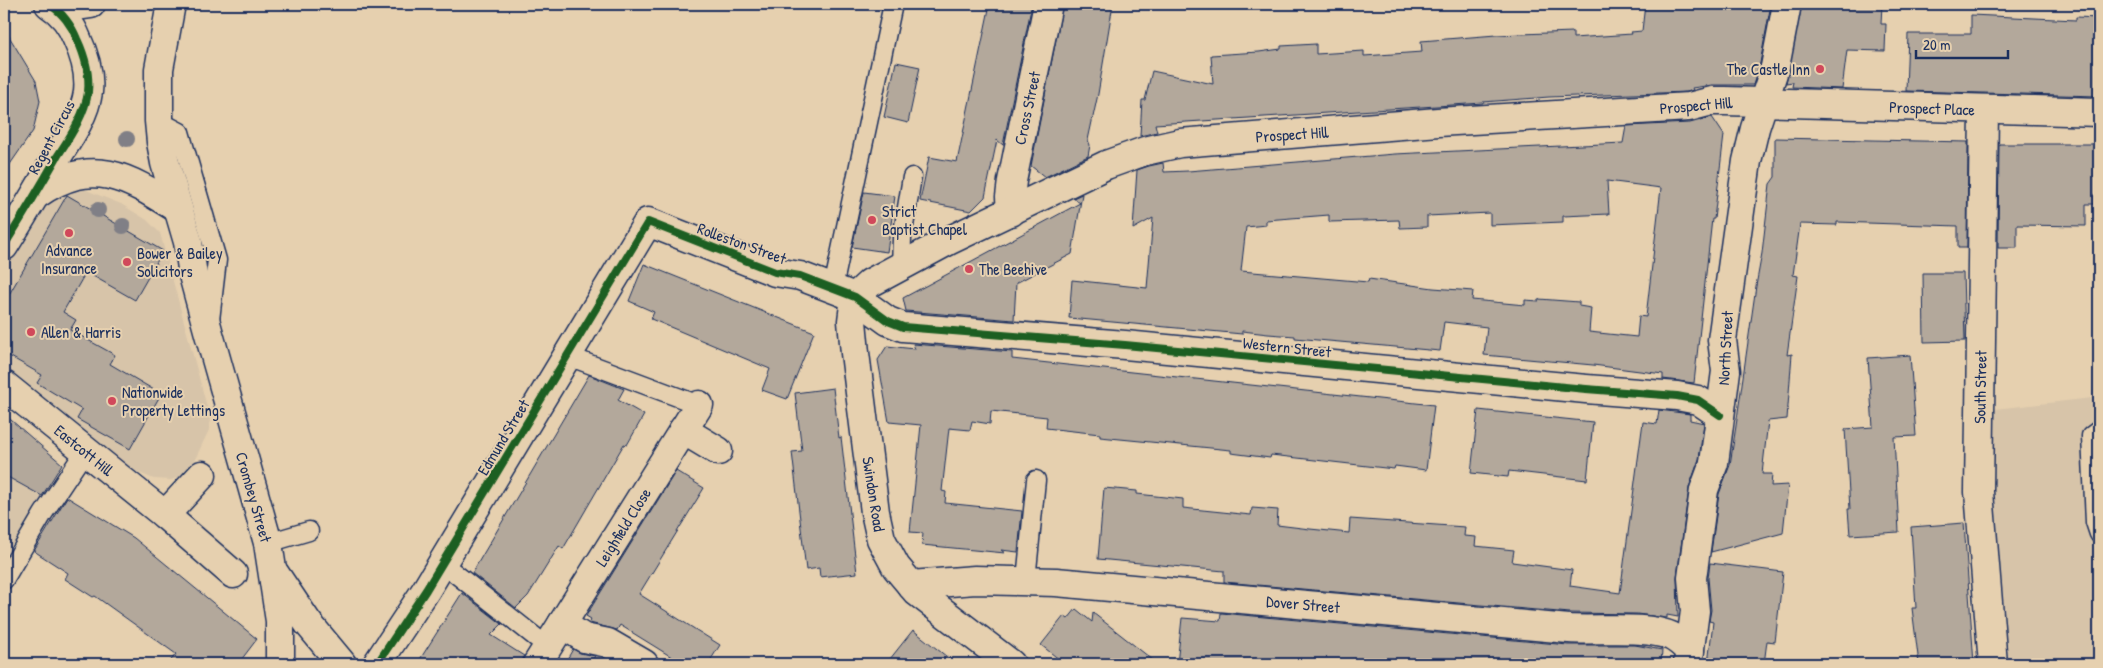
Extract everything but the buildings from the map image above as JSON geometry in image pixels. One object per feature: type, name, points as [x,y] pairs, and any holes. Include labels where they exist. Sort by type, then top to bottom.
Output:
[{"type":"street","points":[[53,6],[91,4]]},
{"type":"street","name":"Crombey Street","points":[[171,4],[160,61],[159,121],[164,163],[188,242],[209,334],[268,543],[280,621],[280,664]]},
{"type":"street","name":"Cross Street","points":[[1011,212],[1012,181],[1048,4]]},
{"type":"street","name":"North Street","points":[[1689,658],[1695,611],[1692,578],[1704,490],[1714,463],[1726,371],[1722,340],[1747,161],[1755,128],[1779,51],[1787,4]]},
{"type":"street","name":"Regent Circus","points":[[4,246],[74,130],[88,92],[88,73],[84,55],[76,35],[53,6]]},
{"type":"street","name":"Prospect Hill","points":[[844,292],[870,283],[948,241],[1121,159],[1144,151],[1180,143],[1438,122],[1689,107],[1712,101],[1764,103]]},
{"type":"street","name":"Prospect Place","points":[[1764,103],[2099,112]]},
{"type":"street","name":"South Street","points":[[1984,110],[1979,492],[1993,664]]},
{"type":"street","points":[[36,194],[68,176],[94,173],[112,175],[132,182],[178,209]]},
{"type":"street","name":"Rolleston Street","points":[[648,222],[776,272],[800,276],[844,292]]},
{"type":"street","name":"Edmund Street","points":[[377,664],[442,563],[648,222]]},
{"type":"street","name":"Western Street","points":[[844,292],[888,321],[903,327],[917,329],[961,330],[1678,396],[1698,400],[1720,415]]},
{"type":"street","name":"Swindon Road","points":[[844,292],[852,322],[878,524],[885,547],[896,567],[928,603],[1011,664]]},
{"type":"street","name":"Eastcott Hill","points":[[4,386],[85,450],[233,574]]},
{"type":"street","name":"Leighfield Close","points":[[549,645],[699,405]]},
{"type":"street","points":[[683,430],[718,451]]},
{"type":"street","points":[[165,516],[202,475]]},
{"type":"street","points":[[273,571],[308,623],[342,664]]},
{"type":"street","name":"Dover Street","points":[[911,585],[975,580],[1026,580],[1569,629],[1646,630],[1669,635],[1679,641],[1689,658]]},
{"type":"street","points":[[549,645],[584,638],[608,643],[644,664]]},
{"type":"lane","points":[[844,292],[893,4]]},
{"type":"lane","name":"Crombey Street","points":[[159,121],[180,132],[217,260],[209,334]]},
{"type":"lane","points":[[901,267],[902,238],[912,177]]},
{"type":"lane","points":[[568,356],[699,405]]},
{"type":"lane","points":[[2099,430],[2091,436],[2095,522],[2099,534]]},
{"type":"lane","points":[[4,580],[43,514],[85,450]]},
{"type":"lane","points":[[1026,580],[1036,480]]},
{"type":"lane","points":[[268,543],[309,531]]},
{"type":"lane","points":[[442,563],[549,645]]},
{"type":"shaded area","points":[[71,184],[121,204],[147,220],[160,233],[210,418],[209,430],[188,474],[171,480],[154,479],[132,470],[4,380],[4,274],[55,187]]},
{"type":"shaded area","points":[[2095,332],[2099,332],[2099,664],[2005,664],[1986,410],[2092,398]]},
{"type":"shaded area","points":[[4,474],[45,498],[4,566]]},
{"type":"cycle path","points":[[4,246],[76,126],[84,109],[88,92],[86,65],[75,34],[62,15],[49,4]]},
{"type":"cycle path","points":[[377,664],[426,590],[648,222],[775,272],[800,276],[855,297],[888,321],[903,327],[1125,345],[1677,396],[1698,400],[1720,415]]},
{"type":"place","name":"The Castle Inn","points":[[1820,69]]},
{"type":"place","name":"Strict Baptist Chapel","points":[[872,220]]},
{"type":"place","name":"Advance Insurance","points":[[69,233]]},
{"type":"place","name":"Bower & Bailey Solicitors","points":[[127,262]]},
{"type":"place","name":"The Beehive","points":[[969,269]]},
{"type":"place","name":"Allen & Harris","points":[[31,332]]},
{"type":"place","name":"Nationwide Property Lettings","points":[[112,401]]}]
